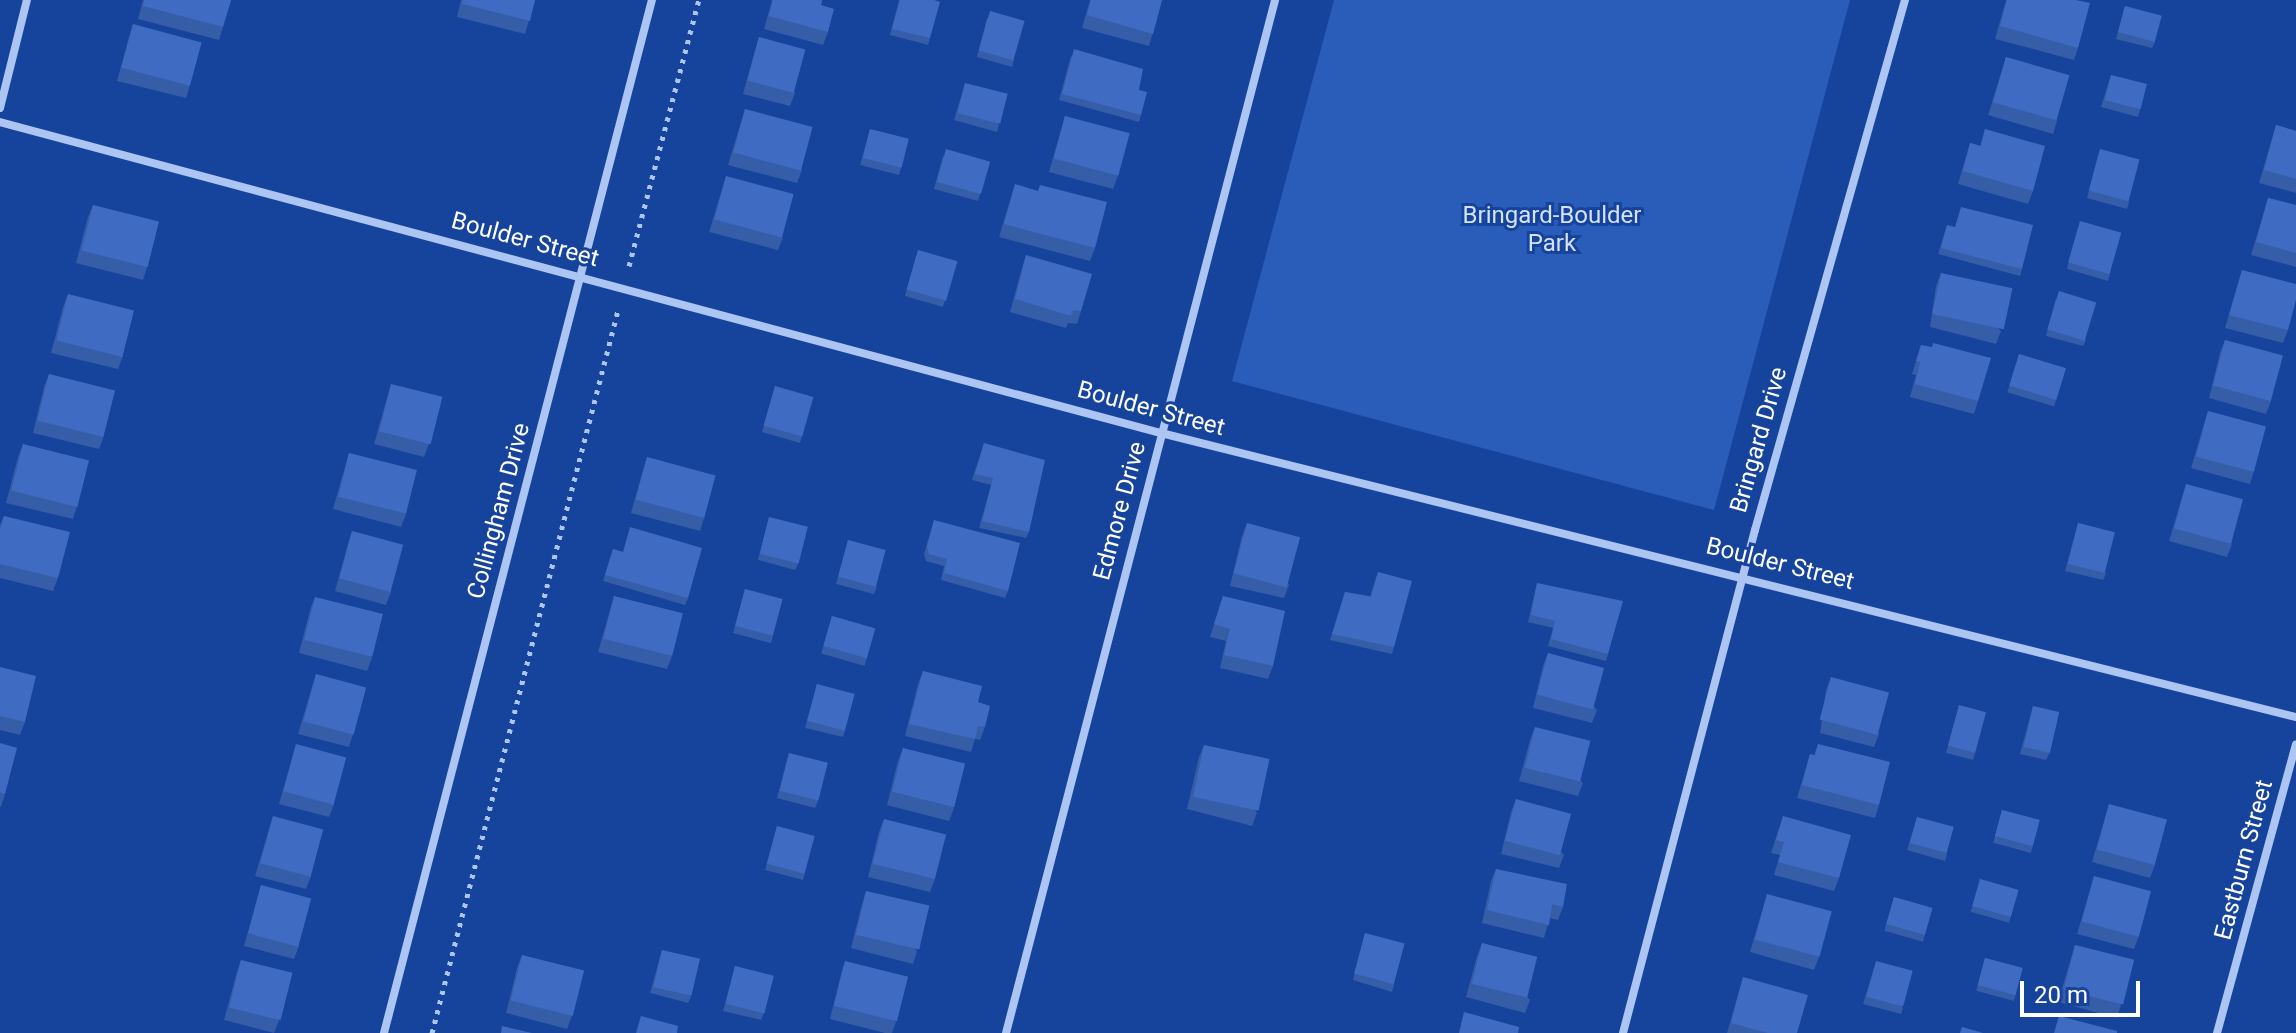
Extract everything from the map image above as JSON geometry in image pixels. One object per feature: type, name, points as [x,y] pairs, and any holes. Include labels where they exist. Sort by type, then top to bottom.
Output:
[{"type":"street","points":[[0,108],[27,0]]},
{"type":"street","name":"Collingham Drive","points":[[384,1033],[652,0]]},
{"type":"street","name":"Edmore Drive","points":[[1006,1033],[1275,0]]},
{"type":"street","name":"Bringard Drive","points":[[1623,1033],[1743,575],[1905,0]]},
{"type":"street","name":"Boulder Street","points":[[0,122],[624,286],[1161,433],[1743,575],[2296,717]]},
{"type":"street","name":"Eastburn Street","points":[[2217,1033],[2296,745]]},
{"type":"path","points":[[432,1033],[699,0]]},
{"type":"green space","name":"Bringard-Boulder Park","points":[[1334,0],[1850,0],[1714,510],[1232,381]]},
{"type":"building","points":[[144,0],[231,0],[223,27],[143,6]]},
{"type":"building","points":[[463,0],[535,0],[530,21],[462,4]]},
{"type":"building","points":[[773,0],[822,0],[821,5],[834,9],[828,32],[769,16]]},
{"type":"building","points":[[900,0],[940,2],[930,38],[892,29]]},
{"type":"building","points":[[1091,0],[1162,0],[1153,34],[1087,15]]},
{"type":"building","points":[[2007,0],[2076,0],[2090,3],[2078,48],[2000,26]]},
{"type":"building","points":[[2125,6],[2162,16],[2155,42],[2118,32]]},
{"type":"building","points":[[990,11],[1025,21],[1013,60],[979,50]]},
{"type":"building","points":[[133,24],[202,42],[190,86],[121,67]]},
{"type":"building","points":[[759,37],[805,49],[794,93],[747,80]]},
{"type":"building","points":[[1074,49],[1143,69],[1139,90],[1147,92],[1141,115],[1062,94]]},
{"type":"building","points":[[2006,57],[2069,75],[2056,120],[1993,102]]},
{"type":"building","points":[[2111,75],[2147,84],[2141,109],[2105,100]]},
{"type":"building","points":[[965,83],[1008,94],[1000,124],[958,113]]},
{"type":"building","points":[[745,109],[813,127],[801,171],[733,152]]},
{"type":"building","points":[[1065,116],[1130,133],[1118,176],[1054,159]]},
{"type":"building","points":[[2276,125],[2296,131],[2296,179],[2264,170]]},
{"type":"building","points":[[870,129],[909,139],[902,168],[863,158]]},
{"type":"building","points":[[1985,129],[2045,146],[2033,191],[1963,171],[1970,143],[1981,146]]},
{"type":"building","points":[[946,149],[990,162],[981,194],[937,182]]},
{"type":"building","points":[[2100,149],[2140,160],[2128,201],[2089,191]]},
{"type":"building","points":[[726,176],[794,194],[782,238],[714,219]]},
{"type":"building","points":[[1015,184],[1038,191],[1040,185],[1107,202],[1095,248],[1004,224]]},
{"type":"building","points":[[2268,198],[2296,205],[2296,253],[2256,242]]},
{"type":"building","points":[[93,205],[159,221],[148,267],[82,251]]},
{"type":"building","points":[[1961,207],[2033,225],[2022,269],[1941,248],[1947,225],[1955,227]]},
{"type":"building","points":[[2080,221],[2121,233],[2109,274],[2068,262]]},
{"type":"building","points":[[918,250],[957,261],[946,301],[907,289]]},
{"type":"building","points":[[1026,255],[1092,274],[1081,311],[1073,310],[1071,316],[1015,299]]},
{"type":"building","points":[[2242,270],[2296,284],[2296,300],[2288,330],[2229,315]]},
{"type":"building","points":[[1941,273],[2012,288],[2004,329],[1932,314]]},
{"type":"building","points":[[2059,291],[2096,302],[2085,341],[2047,329]]},
{"type":"building","points":[[68,294],[134,310],[122,357],[56,341]]},
{"type":"building","points":[[2225,340],[2283,356],[2271,401],[2213,385]]},
{"type":"building","points":[[1933,343],[1991,358],[1978,401],[1915,384],[1920,362],[1916,361],[1921,345],[1932,347]]},
{"type":"building","points":[[2019,354],[2066,368],[2056,400],[2009,386]]},
{"type":"building","points":[[49,374],[115,390],[103,437],[37,421]]},
{"type":"building","points":[[391,384],[442,397],[431,444],[379,432]]},
{"type":"building","points":[[775,386],[813,397],[802,436],[764,425]]},
{"type":"building","points":[[2208,411],[2266,427],[2254,472],[2196,456]]},
{"type":"building","points":[[984,443],[1045,460],[1029,532],[982,521],[993,478],[975,474]]},
{"type":"building","points":[[23,444],[89,460],[77,507],[11,491]]},
{"type":"building","points":[[349,453],[417,470],[406,514],[338,497]]},
{"type":"building","points":[[647,457],[716,475],[704,518],[636,500]]},
{"type":"building","points":[[2186,484],[2243,499],[2231,544],[2174,528]]},
{"type":"building","points":[[4,516],[70,532],[58,578],[0,564],[0,529]]},
{"type":"building","points":[[769,517],[808,527],[799,564],[760,554]]},
{"type":"building","points":[[934,520],[1020,543],[1008,591],[944,573],[947,559],[929,554],[927,547]]},
{"type":"building","points":[[1247,523],[1300,537],[1287,587],[1234,573]]},
{"type":"building","points":[[2078,523],[2115,532],[2105,573],[2068,564]]},
{"type":"building","points":[[630,527],[702,548],[688,598],[605,575],[613,549],[623,552]]},
{"type":"building","points":[[352,531],[403,545],[391,592],[339,578]]},
{"type":"building","points":[[848,540],[886,550],[876,587],[838,577]]},
{"type":"building","points":[[1378,572],[1412,581],[1394,647],[1332,634],[1345,592],[1371,597]]},
{"type":"building","points":[[1537,583],[1623,601],[1608,654],[1551,639],[1555,621],[1531,615]]},
{"type":"building","points":[[745,589],[783,599],[773,636],[735,626]]},
{"type":"building","points":[[614,596],[683,613],[672,656],[603,639]]},
{"type":"building","points":[[1223,596],[1285,611],[1273,666],[1224,655],[1230,629],[1214,624]]},
{"type":"building","points":[[315,597],[383,614],[372,657],[304,640]]},
{"type":"building","points":[[832,616],[875,628],[867,658],[823,646]]},
{"type":"building","points":[[1548,653],[1604,668],[1593,710],[1537,695]]},
{"type":"building","points":[[0,667],[36,676],[25,722],[0,716]]},
{"type":"building","points":[[923,671],[982,686],[978,702],[990,706],[985,727],[978,726],[975,739],[909,724]]},
{"type":"building","points":[[316,674],[366,687],[354,735],[303,721]]},
{"type":"building","points":[[1831,677],[1889,693],[1878,735],[1820,720]]},
{"type":"building","points":[[817,684],[855,694],[845,731],[807,721]]},
{"type":"building","points":[[1959,705],[1986,712],[1975,753],[1948,746]]},
{"type":"building","points":[[2033,706],[2059,712],[2050,753],[2024,747]]},
{"type":"building","points":[[1535,727],[1590,741],[1580,782],[1525,768]]},
{"type":"building","points":[[0,743],[17,748],[5,794],[0,792]]},
{"type":"building","points":[[296,744],[346,757],[334,805],[283,791]]},
{"type":"building","points":[[1818,744],[1890,762],[1879,805],[1802,785],[1810,754],[1815,756]]},
{"type":"building","points":[[1204,745],[1270,759],[1259,811],[1193,797]]},
{"type":"building","points":[[903,748],[965,763],[954,807],[892,792]]},
{"type":"building","points":[[789,753],[828,763],[818,801],[780,791]]},
{"type":"building","points":[[1516,799],[1571,814],[1560,855],[1505,841]]},
{"type":"building","points":[[2109,804],[2167,820],[2155,865],[2097,849]]},
{"type":"building","points":[[2002,810],[2040,820],[2033,846],[1995,836]]},
{"type":"building","points":[[273,816],[323,829],[311,877],[260,863]]},
{"type":"building","points":[[1783,816],[1851,835],[1839,878],[1778,862],[1784,842],[1776,840]]},
{"type":"building","points":[[1917,817],[1954,827],[1947,853],[1910,843]]},
{"type":"building","points":[[884,819],[946,834],[935,879],[873,864]]},
{"type":"building","points":[[777,826],[815,836],[805,874],[767,864]]},
{"type":"building","points":[[1496,869],[1567,884],[1563,907],[1552,904],[1549,925],[1487,910]]},
{"type":"building","points":[[2094,876],[2151,891],[2139,937],[2082,921]]},
{"type":"building","points":[[1980,879],[2018,890],[2011,917],[1972,906]]},
{"type":"building","points":[[261,885],[311,898],[298,947],[248,933]]},
{"type":"building","points":[[866,891],[929,906],[919,949],[856,935]]},
{"type":"building","points":[[1767,894],[1832,911],[1820,957],[1755,939]]},
{"type":"building","points":[[1894,897],[1932,908],[1925,935],[1886,924]]},
{"type":"building","points":[[1365,933],[1405,944],[1394,984],[1354,974]]},
{"type":"building","points":[[1482,943],[1537,957],[1527,998],[1472,984]]},
{"type":"building","points":[[2075,945],[2134,960],[2123,1004],[2064,990]]},
{"type":"building","points":[[662,950],[700,959],[691,996],[653,987]]},
{"type":"building","points":[[522,955],[584,970],[573,1016],[511,1001]]},
{"type":"building","points":[[1985,958],[2023,968],[2015,995],[1978,985]]},
{"type":"building","points":[[241,960],[292,973],[281,1020],[229,1008]]},
{"type":"building","points":[[845,961],[908,977],[897,1021],[834,1006]]},
{"type":"building","points":[[1876,961],[1913,971],[1903,1007],[1866,997]]},
{"type":"building","points":[[735,966],[774,976],[764,1014],[726,1004]]},
{"type":"building","points":[[1743,977],[1808,995],[1797,1033],[1768,1033],[1731,1023]]},
{"type":"building","points":[[1464,1012],[1519,1027],[1518,1033],[1459,1033]]},
{"type":"building","points":[[641,1016],[678,1026],[677,1033],[636,1033]]},
{"type":"building","points":[[2059,1016],[2117,1031],[2117,1033],[2054,1033]]},
{"type":"building","points":[[502,1026],[532,1033],[501,1033]]},
{"type":"building","points":[[1962,1027],[1983,1033],[1960,1033]]}]
